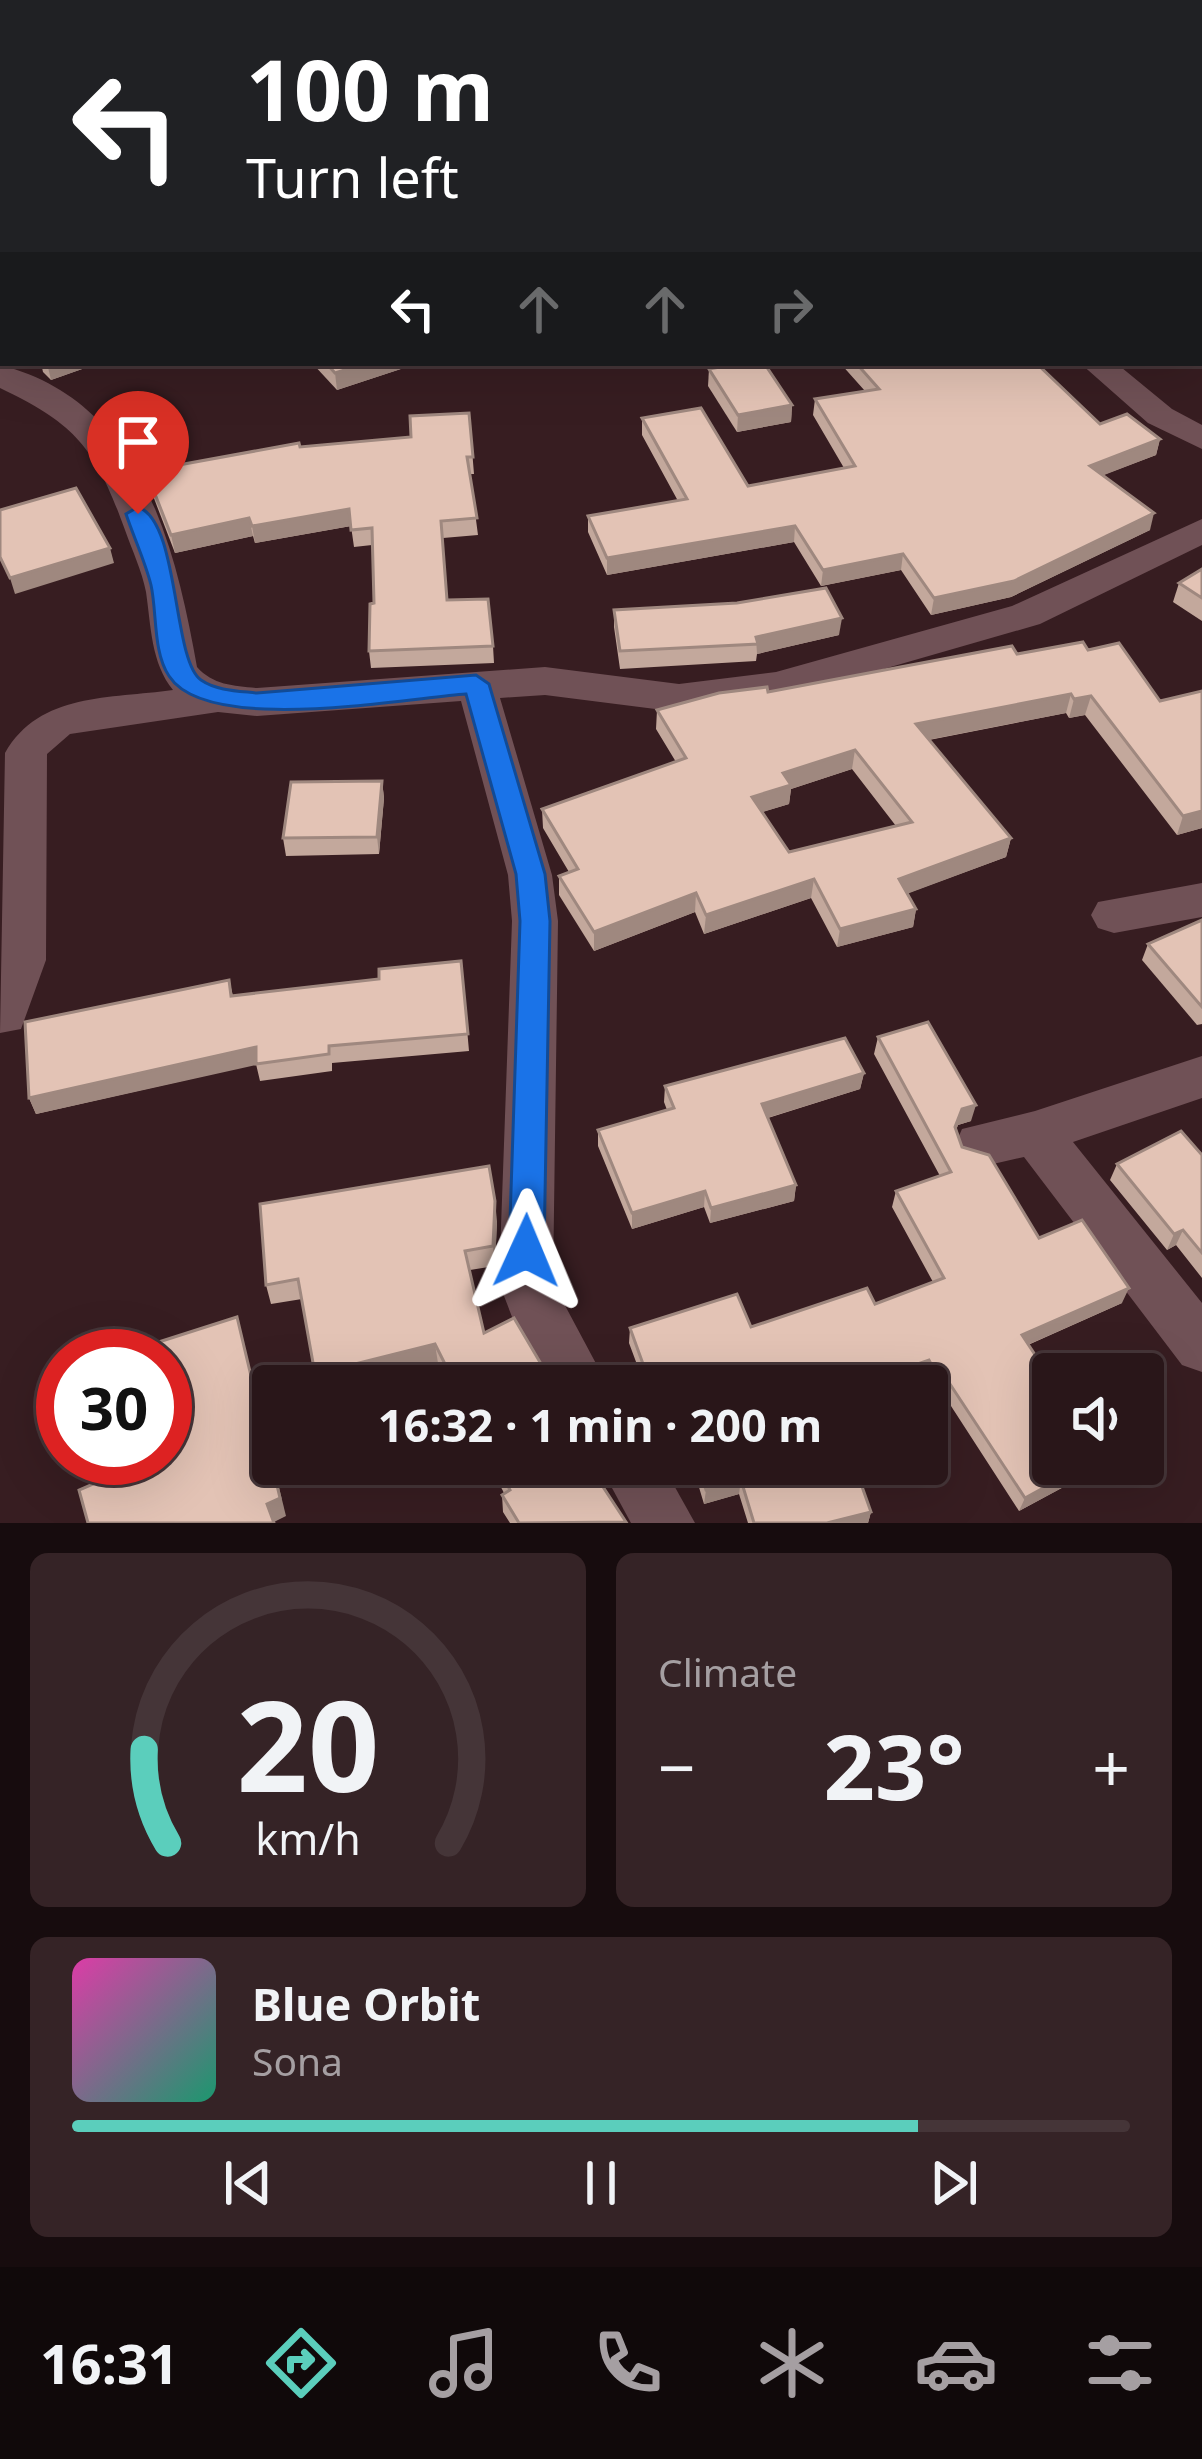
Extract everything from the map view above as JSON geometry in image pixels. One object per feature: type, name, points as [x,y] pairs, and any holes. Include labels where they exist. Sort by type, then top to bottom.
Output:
[{"type":"street","points":[[1100,366],[1160,416],[1202,439]]},
{"type":"street","points":[[0,375],[58,403],[106,446],[125,481],[163,582],[178,670],[192,687],[218,698]]},
{"type":"street","points":[[4,1015],[23,960],[26,753],[38,735],[59,721],[218,698],[257,702],[476,684],[545,681],[679,698],[776,686],[1054,605],[1153,551],[1202,531]]},
{"type":"street","points":[[476,684],[530,874],[535,921],[526,1283],[538,1317],[567,1365]]},
{"type":"street","points":[[1114,915],[1202,900]]},
{"type":"street","points":[[980,1144],[1035,1133],[1202,1077]]},
{"type":"street","points":[[1035,1133],[1202,1346]]},
{"type":"street","points":[[641,1485],[664,1523]]},
{"type":"building","points":[[329,366],[357,366],[335,373]]},
{"type":"building","points":[[766,366],[792,405],[738,415],[709,369]]},
{"type":"building","points":[[859,366],[1039,366],[1100,424],[1127,414],[1160,439],[1090,466],[1154,513],[1014,581],[934,598],[903,554],[823,570],[795,526],[607,558],[588,516],[687,499],[642,418],[701,408],[748,486],[855,466],[815,399],[879,389]]},
{"type":"building","points":[[469,413],[473,457],[467,457],[477,518],[441,521],[447,600],[488,599],[493,646],[369,651],[370,604],[374,603],[372,528],[351,530],[349,509],[252,526],[249,518],[171,535],[146,471],[299,443],[300,447],[411,437],[410,416]]},
{"type":"building","points":[[76,488],[110,548],[10,578],[0,557],[0,510]]},
{"type":"building","points":[[1202,569],[1202,598],[1179,583]]},
{"type":"building","points":[[826,588],[842,618],[756,637],[758,644],[620,651],[614,610],[737,603]]},
{"type":"building","points":[[1083,642],[1088,650],[1119,643],[1160,701],[1202,691],[1202,811],[1183,816],[1091,696],[1074,699],[1071,694],[916,724],[1011,838],[899,879],[916,909],[840,929],[814,879],[706,915],[696,893],[594,932],[559,876],[578,869],[542,809],[686,758],[657,710],[719,693],[767,687],[768,692],[1012,646],[1017,654]],"holes":[[[855,750],[912,822],[789,852],[752,797],[791,785],[783,773]]]},
{"type":"building","points":[[382,781],[377,837],[283,838],[291,782]]},
{"type":"building","points":[[1202,920],[1202,1007],[1148,944]]},
{"type":"building","points":[[461,961],[468,1034],[329,1046],[329,1054],[256,1064],[256,1047],[29,1098],[25,1022],[229,980],[231,996],[379,979],[379,969]]},
{"type":"building","points":[[928,1022],[976,1105],[962,1109],[955,1127],[962,1147],[989,1155],[1039,1238],[1082,1220],[1129,1288],[1022,1335],[1034,1353],[1032,1485],[1049,1485],[1025,1498],[948,1381],[948,1365],[932,1365],[929,1360],[914,1365],[643,1365],[630,1328],[737,1294],[751,1327],[867,1288],[875,1304],[944,1278],[896,1191],[951,1172],[878,1037]]},
{"type":"building","points":[[845,1038],[864,1073],[762,1104],[796,1185],[711,1208],[705,1191],[632,1213],[598,1130],[674,1108],[665,1086]]},
{"type":"building","points":[[1181,1131],[1202,1155],[1202,1253],[1183,1230],[1174,1234],[1117,1164]]},
{"type":"building","points":[[489,1166],[495,1201],[493,1246],[465,1251],[484,1333],[514,1318],[542,1365],[446,1365],[435,1344],[351,1365],[313,1365],[298,1279],[266,1285],[260,1204]]},
{"type":"building","points":[[237,1317],[252,1380],[252,1485],[277,1485],[280,1498],[267,1504],[274,1523],[88,1523],[79,1490],[91,1485],[192,1485],[192,1331]]},
{"type":"building","points":[[508,1485],[602,1485],[626,1522],[519,1523],[502,1495],[510,1490]]},
{"type":"building","points":[[743,1485],[861,1485],[871,1512],[827,1523],[754,1523]]},
{"type":"route","points":[[138,514],[163,582],[178,670],[192,687],[218,698],[257,702],[476,684],[530,874],[535,921],[526,1251]]}]
